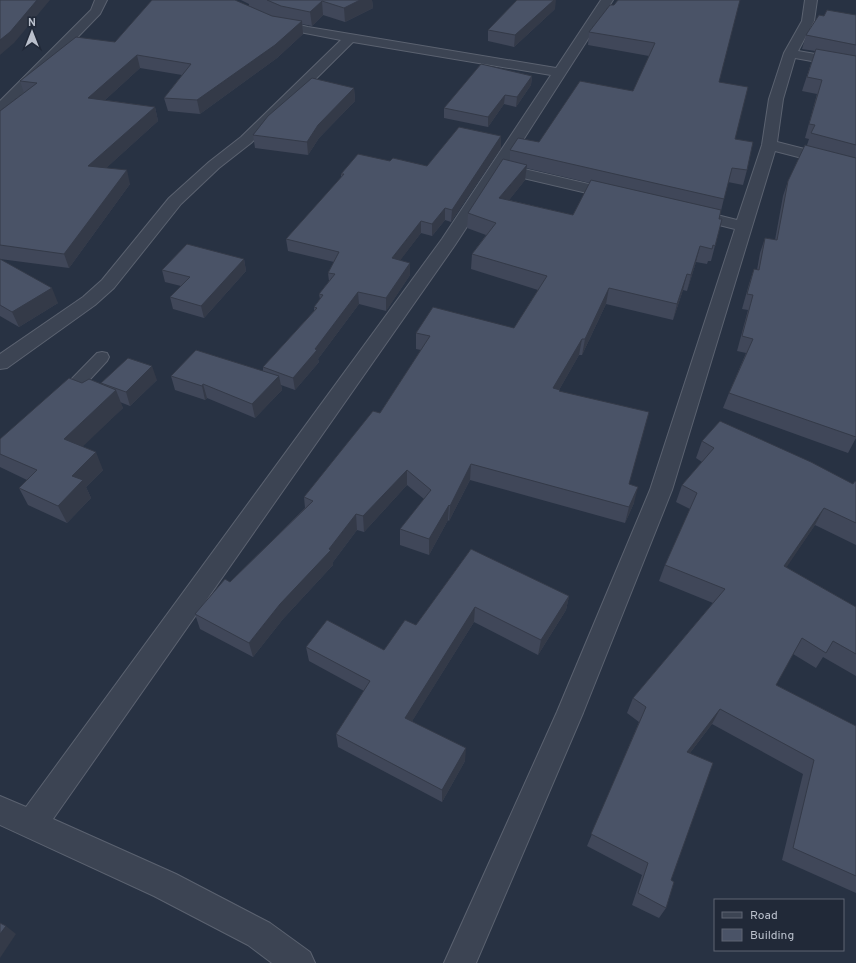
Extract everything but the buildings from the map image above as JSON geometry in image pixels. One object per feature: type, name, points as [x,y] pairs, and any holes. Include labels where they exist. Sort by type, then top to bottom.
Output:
[{"type":"street","points":[[0,109],[96,11],[101,0]]},
{"type":"street","points":[[220,0],[278,24],[350,38],[559,72]]},
{"type":"street","points":[[31,825],[449,241],[606,0]]},
{"type":"street","points":[[460,963],[570,713],[661,490],[769,145],[776,99],[790,53],[808,21],[811,0]]},
{"type":"street","points":[[0,363],[89,301],[108,284],[174,201],[214,164],[246,140],[350,38]]},
{"type":"street","points":[[790,53],[856,65]]},
{"type":"street","points":[[6,85],[24,86]]},
{"type":"street","points":[[769,145],[856,167]]},
{"type":"street","points":[[497,167],[628,198]]},
{"type":"street","points":[[675,209],[744,226]]},
{"type":"street","points":[[0,810],[166,885],[260,934],[299,963]]},
{"type":"lane","points":[[53,406],[77,385],[102,357]]}]
